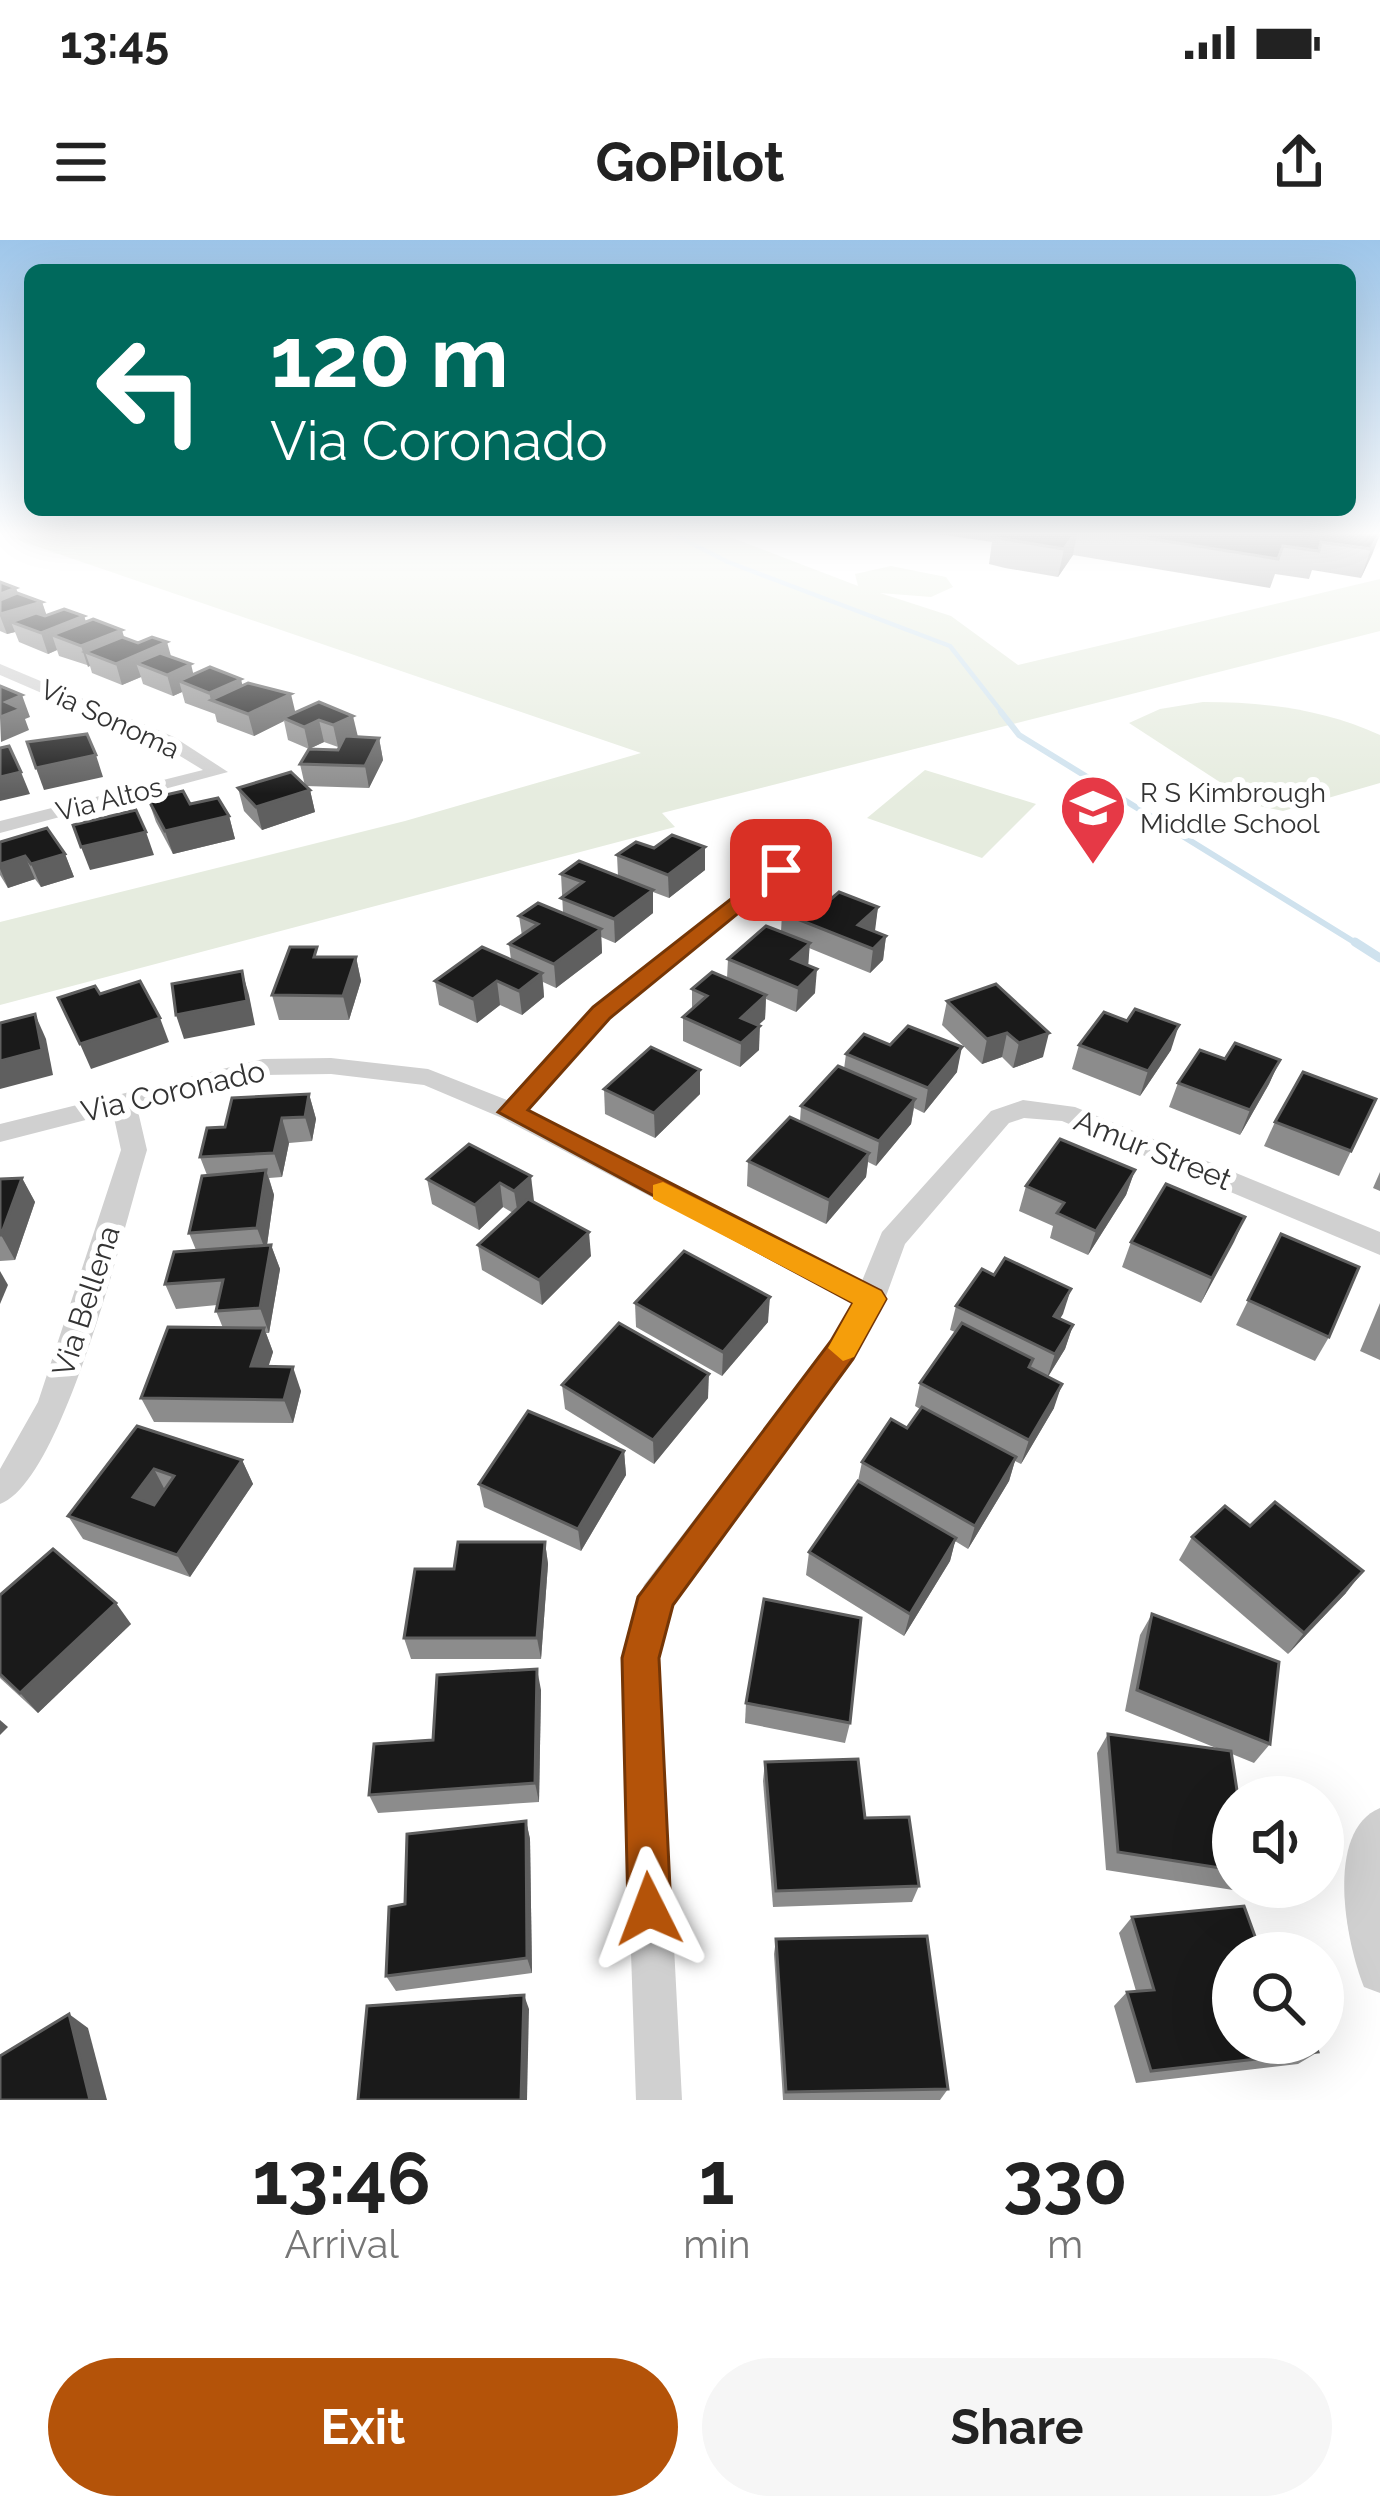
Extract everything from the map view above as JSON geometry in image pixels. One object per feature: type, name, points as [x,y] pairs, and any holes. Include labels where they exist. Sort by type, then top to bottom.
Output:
[{"type":"street","name":"Via Sonoma","points":[[0,669],[168,741],[219,772]]},
{"type":"street","name":"Via Altos","points":[[0,826],[219,772]]},
{"type":"street","points":[[511,1112],[602,1012],[781,870]]},
{"type":"street","name":"Via Coronado","points":[[0,1132],[263,1066],[331,1066],[428,1077],[511,1112],[871,1299]]},
{"type":"street","name":"Via Bellena","points":[[0,1489],[13,1478],[52,1405],[134,1150],[123,1101]]},
{"type":"street","name":"Amur Street","points":[[659,2100],[640,1658],[657,1597],[842,1350],[871,1299],[892,1239],[1000,1117],[1023,1108],[1066,1113],[1380,1244]]},
{"type":"street","points":[[1380,1828],[1372,1839],[1365,1912],[1380,1971]]},
{"type":"shaded area","points":[[254,621],[958,621],[1018,665],[1204,621],[1380,621],[1380,631],[662,813],[675,827],[0,1005],[0,922],[405,821],[641,753]]},
{"type":"shaded area","points":[[1203,702],[1293,709],[1380,735],[1380,783],[1283,811],[1255,805],[1129,723],[1160,709]]},
{"type":"shaded area","points":[[925,770],[1036,804],[982,858],[867,818]]},
{"type":"building","points":[[14,621],[72,621],[41,633]]},
{"type":"building","points":[[88,621],[122,630],[81,646],[52,635]]},
{"type":"building","points":[[122,637],[138,643],[152,637],[167,642],[116,664],[85,652]]},
{"type":"building","points":[[160,653],[191,664],[167,675],[136,663]]},
{"type":"building","points":[[210,667],[241,679],[209,693],[179,681]]},
{"type":"building","points":[[248,683],[291,694],[248,714],[211,700]]},
{"type":"building","points":[[0,686],[22,695],[6,702],[21,709],[0,717]]},
{"type":"building","points":[[319,702],[353,716],[333,725],[319,720],[304,727],[283,718]]},
{"type":"building","points":[[87,734],[96,755],[36,768],[27,742]]},
{"type":"building","points":[[345,736],[379,738],[365,766],[300,764],[309,749],[338,750]]},
{"type":"building","points":[[9,746],[21,772],[0,777],[0,748]]},
{"type":"building","points":[[291,772],[310,790],[256,807],[238,788]]},
{"type":"building","points":[[183,791],[190,804],[218,798],[229,816],[165,831],[148,799]]},
{"type":"building","points":[[136,810],[146,832],[81,847],[73,825]]},
{"type":"building","points":[[47,828],[65,854],[31,864],[25,856],[0,864],[0,842]]},
{"type":"building","points":[[672,835],[705,847],[668,875],[617,855],[636,842],[654,848]]},
{"type":"building","points":[[579,861],[653,890],[614,919],[561,898],[583,882],[561,874]]},
{"type":"building","points":[[839,892],[878,907],[858,925],[886,936],[873,949],[782,913],[802,897],[824,905]]},
{"type":"building","points":[[538,903],[601,929],[554,964],[509,944],[538,924],[519,916]]},
{"type":"building","points":[[766,926],[810,943],[792,959],[817,969],[798,988],[728,959]]},
{"type":"building","points":[[290,947],[317,947],[314,957],[356,957],[343,996],[272,995]]},
{"type":"building","points":[[482,947],[542,973],[519,991],[497,981],[473,999],[435,981]]},
{"type":"building","points":[[242,971],[247,1001],[176,1015],[172,984]]},
{"type":"building","points":[[712,972],[766,995],[741,1018],[760,1026],[741,1043],[683,1017],[707,996],[692,989]]},
{"type":"building","points":[[140,981],[160,1018],[80,1044],[58,998],[95,986],[100,994]]},
{"type":"building","points":[[996,984],[1049,1033],[1019,1043],[1007,1033],[987,1039],[947,1001]]},
{"type":"building","points":[[1135,1009],[1179,1025],[1148,1071],[1079,1045],[1104,1012],[1127,1021]]},
{"type":"building","points":[[35,1014],[42,1050],[0,1061],[0,1023]]},
{"type":"building","points":[[908,1026],[962,1047],[928,1088],[846,1054],[864,1034],[890,1045]]},
{"type":"building","points":[[1235,1043],[1280,1060],[1250,1110],[1178,1083],[1200,1050],[1225,1059]]},
{"type":"building","points":[[651,1047],[700,1070],[654,1113],[604,1089]]},
{"type":"building","points":[[838,1066],[915,1099],[879,1141],[801,1106]]},
{"type":"building","points":[[1303,1072],[1376,1099],[1351,1151],[1275,1122]]},
{"type":"building","points":[[309,1094],[305,1117],[282,1118],[274,1153],[200,1157],[207,1128],[225,1127],[232,1098]]},
{"type":"building","points":[[790,1117],[869,1153],[829,1200],[748,1161]]},
{"type":"building","points":[[1060,1139],[1135,1170],[1096,1231],[1057,1213],[1064,1203],[1026,1186]]},
{"type":"building","points":[[469,1144],[531,1176],[514,1191],[500,1183],[475,1205],[427,1179]]},
{"type":"building","points":[[266,1170],[257,1228],[189,1233],[202,1176]]},
{"type":"building","points":[[22,1178],[1,1235],[0,1235],[0,1179]]},
{"type":"building","points":[[1166,1184],[1245,1217],[1212,1278],[1131,1242]]},
{"type":"building","points":[[528,1199],[589,1232],[539,1280],[478,1245]]},
{"type":"building","points":[[1281,1234],[1359,1267],[1329,1337],[1248,1300]]},
{"type":"building","points":[[271,1245],[260,1308],[216,1311],[223,1280],[165,1284],[174,1252]]},
{"type":"building","points":[[684,1251],[770,1297],[723,1352],[635,1303]]},
{"type":"building","points":[[1005,1258],[1071,1289],[1054,1316],[1073,1325],[1055,1354],[956,1306],[982,1269],[994,1275]]},
{"type":"building","points":[[619,1323],[709,1374],[653,1440],[562,1385]]},
{"type":"building","points":[[962,1323],[1033,1359],[1029,1367],[1062,1384],[1029,1440],[920,1383]]},
{"type":"building","points":[[168,1327],[264,1328],[251,1366],[293,1367],[284,1400],[141,1398]]},
{"type":"building","points":[[922,1407],[1016,1457],[975,1526],[862,1462],[891,1419],[907,1428]]},
{"type":"building","points":[[528,1411],[624,1451],[578,1529],[479,1484]]},
{"type":"building","points":[[137,1426],[242,1460],[177,1555],[68,1516]],"holes":[[[154,1469],[174,1476],[154,1505],[133,1497]]]},
{"type":"building","points":[[858,1481],[956,1538],[910,1614],[809,1552]]},
{"type":"building","points":[[1275,1502],[1363,1571],[1304,1633],[1192,1537],[1225,1506],[1250,1526]]},
{"type":"building","points":[[458,1542],[545,1542],[537,1638],[404,1638],[415,1569],[454,1569]]},
{"type":"building","points":[[53,1549],[116,1603],[20,1693],[0,1674],[0,1595]]},
{"type":"building","points":[[764,1599],[861,1618],[850,1723],[746,1703]]},
{"type":"building","points":[[1152,1614],[1279,1662],[1270,1744],[1137,1690]]},
{"type":"building","points":[[537,1669],[535,1783],[369,1795],[374,1744],[433,1740],[437,1675]]},
{"type":"building","points":[[1108,1734],[1231,1751],[1235,1776],[1212,1776],[1212,1867],[1118,1852]]},
{"type":"building","points":[[858,1759],[865,1818],[909,1817],[919,1886],[776,1891],[765,1762]]},
{"type":"building","points":[[526,1821],[527,1958],[386,1976],[389,1907],[405,1904],[407,1834]]},
{"type":"building","points":[[1245,1908],[1253,1932],[1212,1932],[1213,2064],[1151,2071],[1127,1992],[1154,1990],[1132,1917]]},
{"type":"building","points":[[927,1936],[948,2089],[786,2092],[776,1939]]},
{"type":"building","points":[[524,1995],[521,2100],[358,2100],[367,2006]]},
{"type":"building","points":[[69,2014],[90,2100],[0,2100],[0,2056]]},
{"type":"waterway","points":[[883,621],[950,646],[1004,715]]},
{"type":"waterway","points":[[1001,712],[1019,735],[1359,945]]},
{"type":"waterway","points":[[1355,942],[1380,958]]},
{"type":"slow traffic","points":[[663,1192],[871,1299],[843,1348]]},
{"type":"place","name":"R S Kimbrough Middle School","points":[[1093,867]]},
{"type":"route","points":[[649,1909],[640,1658],[657,1597],[842,1350],[871,1299],[511,1112],[602,1012],[781,870]]}]
